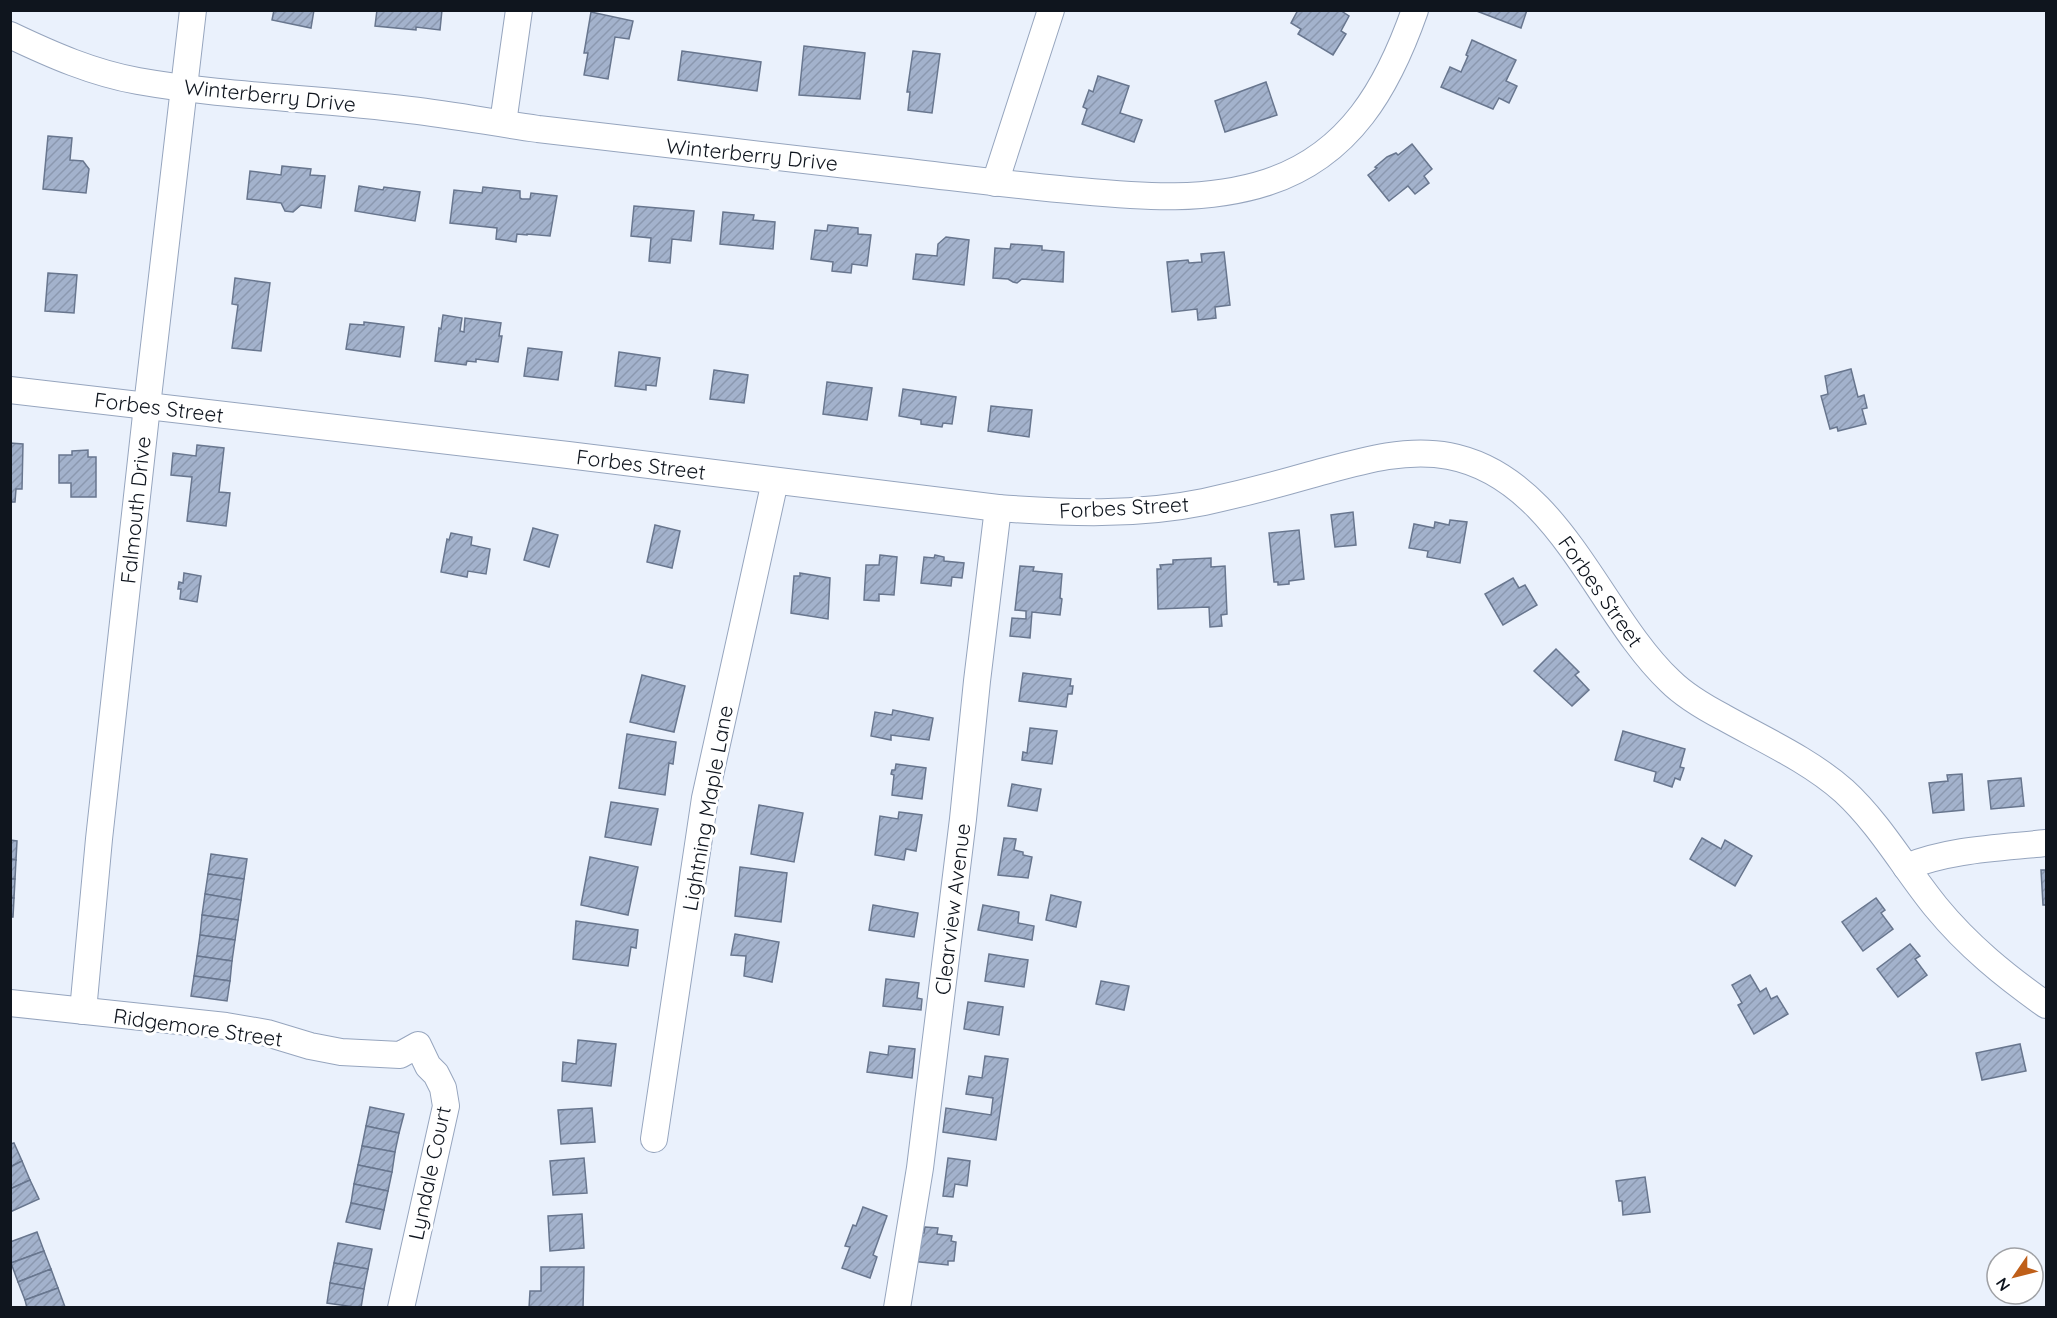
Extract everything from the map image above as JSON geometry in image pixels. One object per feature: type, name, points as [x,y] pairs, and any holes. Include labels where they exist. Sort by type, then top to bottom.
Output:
[{"type":"street","name":"Falmouth Drive","points":[[83,1011],[99,839],[193,10]]},
{"type":"street","points":[[503,123],[519,10]]},
{"type":"street","points":[[995,183],[1051,10]]},
{"type":"street","name":"Winterberry Drive","points":[[10,35],[56,57],[136,81],[362,104],[699,149],[778,156],[995,183],[1118,195],[1186,197],[1214,195],[1273,181],[1321,155],[1369,108],[1387,79],[1415,10]]},
{"type":"street","name":"Forbes Street","points":[[10,390],[998,508],[1090,512],[1158,508],[1200,503],[1359,462],[1404,454],[1425,453],[1451,456],[1477,464],[1496,474],[1545,514],[1569,543],[1651,662],[1672,683],[1696,702],[1813,767],[1842,789],[1863,810],[1960,936],[1984,958],[2046,1005]]},
{"type":"street","name":"Lightning Maple Lane","points":[[654,1138],[705,798],[775,481]]},
{"type":"street","name":"Clearview Avenue","points":[[897,1308],[920,1168],[998,508]]},
{"type":"street","points":[[1906,867],[1928,858],[1951,853],[2046,843]]},
{"type":"street","name":"Ridgemore Street","points":[[10,1003],[226,1026],[267,1033],[341,1052],[400,1055],[417,1045]]},
{"type":"street","name":"Lyndale Court","points":[[401,1308],[446,1106],[443,1088],[417,1045]]},
{"type":"building","points":[[274,10],[314,10],[311,28],[272,20]]},
{"type":"building","points":[[377,10],[442,10],[440,30],[375,26]]},
{"type":"building","points":[[1298,10],[1344,10],[1343,12],[1349,16],[1341,31],[1346,34],[1333,55],[1298,34],[1301,29],[1291,23]]},
{"type":"building","points":[[1474,10],[1527,10],[1521,28]]},
{"type":"building","points":[[591,12],[633,21],[629,39],[615,37],[608,79],[584,75],[588,53],[584,53]]},
{"type":"building","points":[[1472,40],[1516,60],[1506,81],[1517,86],[1509,103],[1499,98],[1493,109],[1441,87],[1450,67],[1461,72]]},
{"type":"building","points":[[804,46],[865,53],[860,99],[799,95]]},
{"type":"building","points":[[682,51],[761,62],[757,91],[678,80]]},
{"type":"building","points":[[913,51],[940,54],[932,113],[908,110],[910,92],[907,92]]},
{"type":"building","points":[[1098,76],[1129,86],[1120,113],[1142,120],[1134,142],[1082,124],[1087,109],[1083,107],[1089,90],[1093,92]]},
{"type":"building","points":[[1266,82],[1277,115],[1225,132],[1215,101]]},
{"type":"building","points":[[48,136],[72,138],[70,160],[83,161],[89,169],[86,193],[43,189]]},
{"type":"building","points":[[1412,144],[1432,169],[1424,176],[1429,183],[1415,194],[1408,186],[1389,201],[1368,175],[1387,157],[1396,153],[1398,155]]},
{"type":"building","points":[[282,166],[311,169],[310,175],[325,176],[321,208],[301,205],[293,212],[285,211],[281,203],[247,199],[250,171],[281,175]]},
{"type":"building","points":[[359,186],[420,192],[415,221],[355,211]]},
{"type":"building","points":[[483,187],[520,191],[522,199],[530,199],[531,193],[557,196],[550,236],[517,234],[516,242],[496,239],[497,228],[450,223],[454,190],[482,193]]},
{"type":"building","points":[[634,206],[694,211],[691,241],[672,239],[670,263],[649,261],[651,238],[631,236]]},
{"type":"building","points":[[723,212],[754,215],[753,220],[775,222],[773,249],[720,244]]},
{"type":"building","points":[[828,225],[858,228],[858,234],[871,235],[867,266],[852,264],[851,273],[832,271],[833,262],[811,259],[815,230],[827,231]]},
{"type":"building","points":[[946,237],[969,240],[964,285],[913,279],[916,254],[937,256],[938,244]]},
{"type":"building","points":[[1011,244],[1042,246],[1042,250],[1064,252],[1063,282],[1022,279],[1017,283],[1008,279],[993,278],[995,248],[1010,249]]},
{"type":"building","points":[[1224,252],[1230,305],[1215,307],[1216,318],[1198,320],[1197,309],[1172,312],[1167,262],[1188,260],[1189,263],[1202,262],[1201,254]]},
{"type":"building","points":[[48,273],[77,275],[74,313],[45,311]]},
{"type":"building","points":[[235,278],[270,283],[261,351],[232,348],[238,305],[232,304]]},
{"type":"building","points":[[443,315],[462,318],[460,331],[464,332],[465,318],[501,323],[499,336],[502,336],[498,362],[476,359],[476,362],[467,361],[466,365],[435,361]]},
{"type":"building","points":[[364,322],[404,327],[400,357],[346,349],[350,324],[364,325]]},
{"type":"building","points":[[528,348],[562,352],[558,380],[524,376]]},
{"type":"building","points":[[619,352],[660,358],[656,386],[646,385],[646,390],[615,386]]},
{"type":"building","points":[[1851,369],[1858,397],[1864,395],[1867,408],[1862,409],[1866,424],[1838,431],[1837,427],[1830,429],[1821,396],[1828,394],[1825,376]]},
{"type":"building","points":[[714,370],[748,375],[744,403],[710,399]]},
{"type":"building","points":[[827,382],[872,388],[867,420],[823,414]]},
{"type":"building","points":[[903,389],[956,397],[952,424],[943,423],[942,427],[921,424],[921,420],[899,416]]},
{"type":"building","points":[[991,406],[1032,410],[1029,437],[988,431]]},
{"type":"building","points":[[10,443],[23,444],[22,489],[16,489],[15,502],[10,502]]},
{"type":"building","points":[[197,445],[224,448],[219,492],[230,493],[226,526],[187,521],[192,477],[171,475],[173,453],[196,456]]},
{"type":"building","points":[[88,450],[88,457],[96,457],[96,497],[71,497],[71,483],[59,483],[59,455],[72,455],[72,451]]},
{"type":"building","points":[[1353,512],[1356,545],[1335,547],[1331,515]]},
{"type":"building","points":[[1450,520],[1467,522],[1460,563],[1427,557],[1428,551],[1409,548],[1414,524],[1434,528],[1435,522],[1449,525]]},
{"type":"building","points":[[655,525],[680,531],[672,568],[647,562]]},
{"type":"building","points":[[533,528],[558,535],[549,567],[524,560]]},
{"type":"building","points":[[1299,530],[1304,579],[1278,585],[1278,582],[1274,582],[1269,533]]},
{"type":"building","points":[[451,533],[472,537],[471,545],[490,549],[486,574],[468,571],[467,577],[441,572],[447,539],[449,540]]},
{"type":"building","points":[[880,555],[897,557],[894,595],[879,594],[879,601],[864,600],[866,565],[879,565]]},
{"type":"building","points":[[935,555],[944,557],[944,561],[964,563],[962,578],[952,577],[951,586],[921,583],[924,557],[934,558]]},
{"type":"building","points":[[1211,558],[1211,567],[1225,566],[1227,614],[1221,615],[1222,626],[1210,627],[1209,607],[1158,609],[1157,569],[1161,569],[1160,565],[1173,564],[1173,560]]},
{"type":"building","points":[[1020,566],[1034,567],[1033,571],[1062,574],[1060,615],[1032,612],[1030,638],[1010,636],[1012,618],[1026,619],[1026,611],[1015,610]]},
{"type":"building","points":[[184,573],[201,576],[197,602],[180,599],[179,582],[183,583]]},
{"type":"building","points":[[800,573],[830,578],[828,619],[791,613],[794,576],[800,576]]},
{"type":"building","points":[[1513,578],[1519,588],[1525,585],[1537,605],[1503,625],[1485,594]]},
{"type":"building","points":[[1556,649],[1579,672],[1575,675],[1589,690],[1572,706],[1534,671]]},
{"type":"building","points":[[1023,673],[1071,679],[1072,694],[1068,694],[1066,707],[1019,701]]},
{"type":"building","points":[[642,675],[685,686],[674,732],[630,722]]},
{"type":"building","points":[[893,710],[933,718],[929,740],[891,735],[891,740],[871,736],[875,712],[892,715]]},
{"type":"building","points":[[1030,728],[1057,731],[1052,764],[1022,760],[1023,752],[1027,753]]},
{"type":"building","points":[[1623,731],[1685,749],[1680,767],[1684,768],[1680,780],[1675,778],[1672,787],[1654,781],[1656,772],[1615,760]]},
{"type":"building","points":[[627,734],[676,742],[673,764],[669,763],[665,795],[619,788]]},
{"type":"building","points":[[896,764],[926,768],[922,799],[892,795],[894,775],[891,774]]},
{"type":"building","points":[[1962,774],[1964,810],[1933,813],[1929,783],[1948,781],[1947,775]]},
{"type":"building","points":[[2021,778],[2024,806],[1991,809],[1988,781]]},
{"type":"building","points":[[1012,784],[1041,789],[1037,811],[1008,806]]},
{"type":"building","points":[[611,802],[658,809],[651,845],[605,837]]},
{"type":"building","points":[[759,805],[803,813],[794,862],[751,854]]},
{"type":"building","points":[[899,812],[922,815],[916,851],[906,849],[904,860],[875,855],[880,816],[898,819]]},
{"type":"building","points":[[1004,838],[1016,839],[1014,850],[1032,857],[1028,878],[998,875]]},
{"type":"building","points":[[1702,838],[1721,849],[1725,840],[1752,856],[1735,886],[1690,859]]},
{"type":"building","points":[[10,840],[17,841],[16,860],[10,859]]},
{"type":"building","points":[[211,854],[247,859],[244,879],[208,874]]},
{"type":"building","points":[[590,857],[638,867],[628,915],[581,905]]},
{"type":"building","points":[[10,859],[16,860],[15,879],[10,879]]},
{"type":"building","points":[[740,867],[787,873],[781,922],[735,916]]},
{"type":"building","points":[[2041,870],[2046,870],[2046,905],[2043,905]]},
{"type":"building","points":[[208,874],[244,879],[241,900],[205,894]]},
{"type":"building","points":[[10,879],[15,879],[14,898],[10,898]]},
{"type":"building","points":[[205,894],[241,900],[238,920],[202,915]]},
{"type":"building","points":[[1051,895],[1081,902],[1076,927],[1046,920]]},
{"type":"building","points":[[10,898],[14,898],[13,917],[10,917]]},
{"type":"building","points":[[1876,898],[1885,910],[1881,913],[1893,929],[1863,951],[1842,922]]},
{"type":"building","points":[[873,905],[918,913],[914,937],[869,930]]},
{"type":"building","points":[[983,905],[1019,912],[1018,923],[1034,926],[1032,940],[978,930]]},
{"type":"building","points":[[202,915],[238,920],[235,940],[200,935]]},
{"type":"building","points":[[576,921],[638,930],[636,948],[631,947],[628,966],[573,959]]},
{"type":"building","points":[[735,934],[779,942],[772,982],[744,976],[746,956],[731,955]]},
{"type":"building","points":[[200,935],[235,940],[232,961],[197,956]]},
{"type":"building","points":[[1910,944],[1920,956],[1915,959],[1927,975],[1898,997],[1877,969]]},
{"type":"building","points":[[989,954],[1028,960],[1024,987],[985,981]]},
{"type":"building","points":[[197,956],[232,961],[230,981],[194,976]]},
{"type":"building","points":[[1750,975],[1760,992],[1766,988],[1771,999],[1777,996],[1788,1014],[1754,1034],[1738,1005],[1742,1003],[1732,985]]},
{"type":"building","points":[[194,976],[230,981],[227,1001],[191,996]]},
{"type":"building","points":[[886,979],[919,983],[917,998],[922,999],[921,1010],[883,1006]]},
{"type":"building","points":[[1101,981],[1129,986],[1124,1010],[1096,1004]]},
{"type":"building","points":[[968,1002],[1003,1007],[999,1035],[964,1029]]},
{"type":"building","points":[[578,1040],[616,1044],[611,1086],[562,1081],[563,1062],[576,1064]]},
{"type":"building","points":[[2020,1044],[2026,1071],[1982,1080],[1976,1053]]},
{"type":"building","points":[[889,1046],[915,1049],[912,1078],[867,1072],[870,1052],[888,1055]]},
{"type":"building","points":[[985,1056],[1008,1059],[996,1140],[943,1132],[946,1108],[991,1115],[993,1098],[966,1094],[969,1076],[982,1078]]},
{"type":"building","points":[[370,1107],[404,1114],[399,1133],[366,1126]]},
{"type":"building","points":[[592,1108],[595,1142],[561,1144],[558,1110]]},
{"type":"building","points":[[366,1126],[399,1133],[395,1152],[362,1146]]},
{"type":"building","points":[[14,1143],[22,1161],[10,1167],[10,1144]]},
{"type":"building","points":[[362,1146],[395,1152],[392,1172],[358,1165]]},
{"type":"building","points":[[584,1158],[587,1193],[553,1195],[550,1161]]},
{"type":"building","points":[[948,1158],[970,1161],[967,1186],[955,1184],[953,1197],[943,1196]]},
{"type":"building","points":[[22,1161],[30,1180],[10,1189],[10,1167]]},
{"type":"building","points":[[358,1165],[392,1172],[388,1191],[354,1184]]},
{"type":"building","points":[[1645,1177],[1650,1212],[1623,1215],[1622,1201],[1619,1201],[1616,1181]]},
{"type":"building","points":[[30,1180],[39,1199],[10,1212],[10,1189]]},
{"type":"building","points":[[354,1184],[388,1191],[384,1210],[351,1203]]},
{"type":"building","points":[[351,1203],[384,1210],[380,1229],[346,1222]]},
{"type":"building","points":[[863,1207],[887,1216],[873,1255],[877,1257],[870,1278],[842,1268],[850,1247],[845,1246]]},
{"type":"building","points":[[582,1214],[584,1248],[550,1251],[548,1216]]},
{"type":"building","points":[[925,1227],[938,1228],[937,1234],[952,1236],[951,1241],[956,1242],[954,1261],[948,1261],[948,1265],[911,1261],[915,1232],[924,1233]]},
{"type":"building","points":[[37,1232],[44,1251],[11,1263],[10,1242]]},
{"type":"building","points":[[338,1243],[372,1249],[368,1269],[334,1263]]},
{"type":"building","points":[[44,1251],[51,1269],[18,1282],[11,1263]]},
{"type":"building","points":[[334,1263],[368,1269],[364,1289],[330,1283]]},
{"type":"building","points":[[541,1267],[584,1267],[583,1308],[529,1308],[530,1291],[541,1291]]},
{"type":"building","points":[[51,1269],[58,1288],[25,1300],[18,1282]]},
{"type":"building","points":[[330,1283],[364,1289],[361,1308],[327,1303]]},
{"type":"building","points":[[58,1288],[65,1307],[27,1308],[25,1300]]}]
